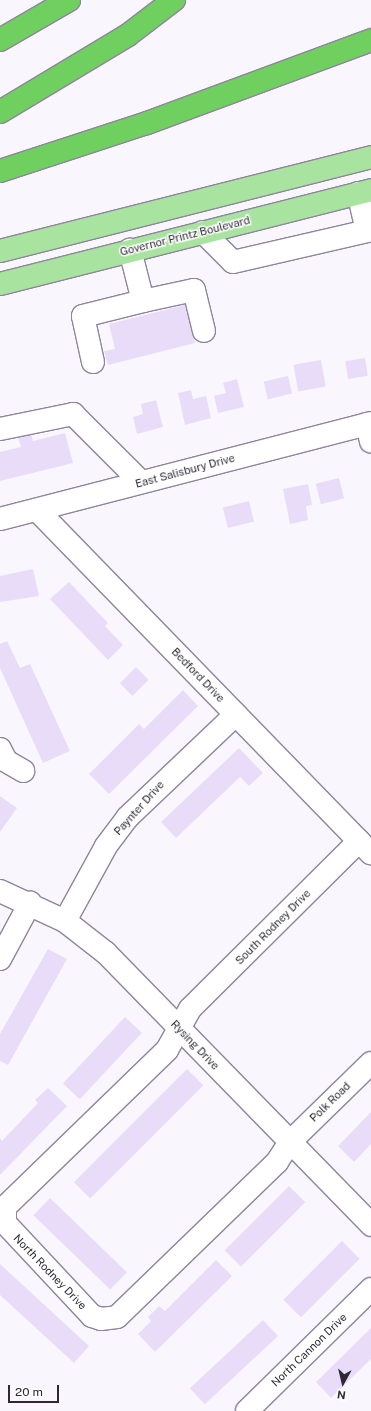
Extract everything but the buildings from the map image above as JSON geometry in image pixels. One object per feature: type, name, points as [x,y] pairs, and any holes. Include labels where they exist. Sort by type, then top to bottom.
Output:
[{"type":"highway","points":[[0,40],[34,24],[70,0]]},
{"type":"highway","points":[[0,112],[128,35],[174,0]]},
{"type":"highway","points":[[0,171],[147,123],[371,40]]},
{"type":"main road","points":[[0,251],[210,196],[371,157]]},
{"type":"main road","name":"Governor Printz Boulevard","points":[[0,284],[365,191]]},
{"type":"main road","points":[[203,232],[210,196]]},
{"type":"street","points":[[203,232],[233,262],[369,231],[365,191]]},
{"type":"street","points":[[130,250],[143,301]]},
{"type":"street","points":[[93,362],[83,316],[194,290],[204,331]]},
{"type":"street","points":[[0,429],[73,414],[141,482]]},
{"type":"street","name":"East Salisbury Drive","points":[[0,519],[141,482],[370,430]]},
{"type":"street","name":"Bedford Drive","points":[[37,510],[365,848]]},
{"type":"street","name":"Paynter Drive","points":[[65,921],[106,846],[128,817],[236,714]]},
{"type":"street","points":[[0,749],[6,761],[23,771]]},
{"type":"street","name":"South Rodney Drive","points":[[180,1030],[190,1009],[365,848]]},
{"type":"street","name":"Rysing Drive","points":[[0,891],[30,903],[65,921],[106,953],[371,1225]]},
{"type":"street","points":[[0,959],[30,903]]},
{"type":"street","name":"North Rodney Drive","points":[[180,1030],[167,1050],[5,1207],[3,1214],[8,1229],[92,1316],[109,1320],[117,1316],[277,1162],[290,1142]]},
{"type":"street","name":"Polk Road","points":[[290,1142],[371,1063]]},
{"type":"street","name":"North Cannon Drive","points":[[247,1411],[371,1290]]}]
